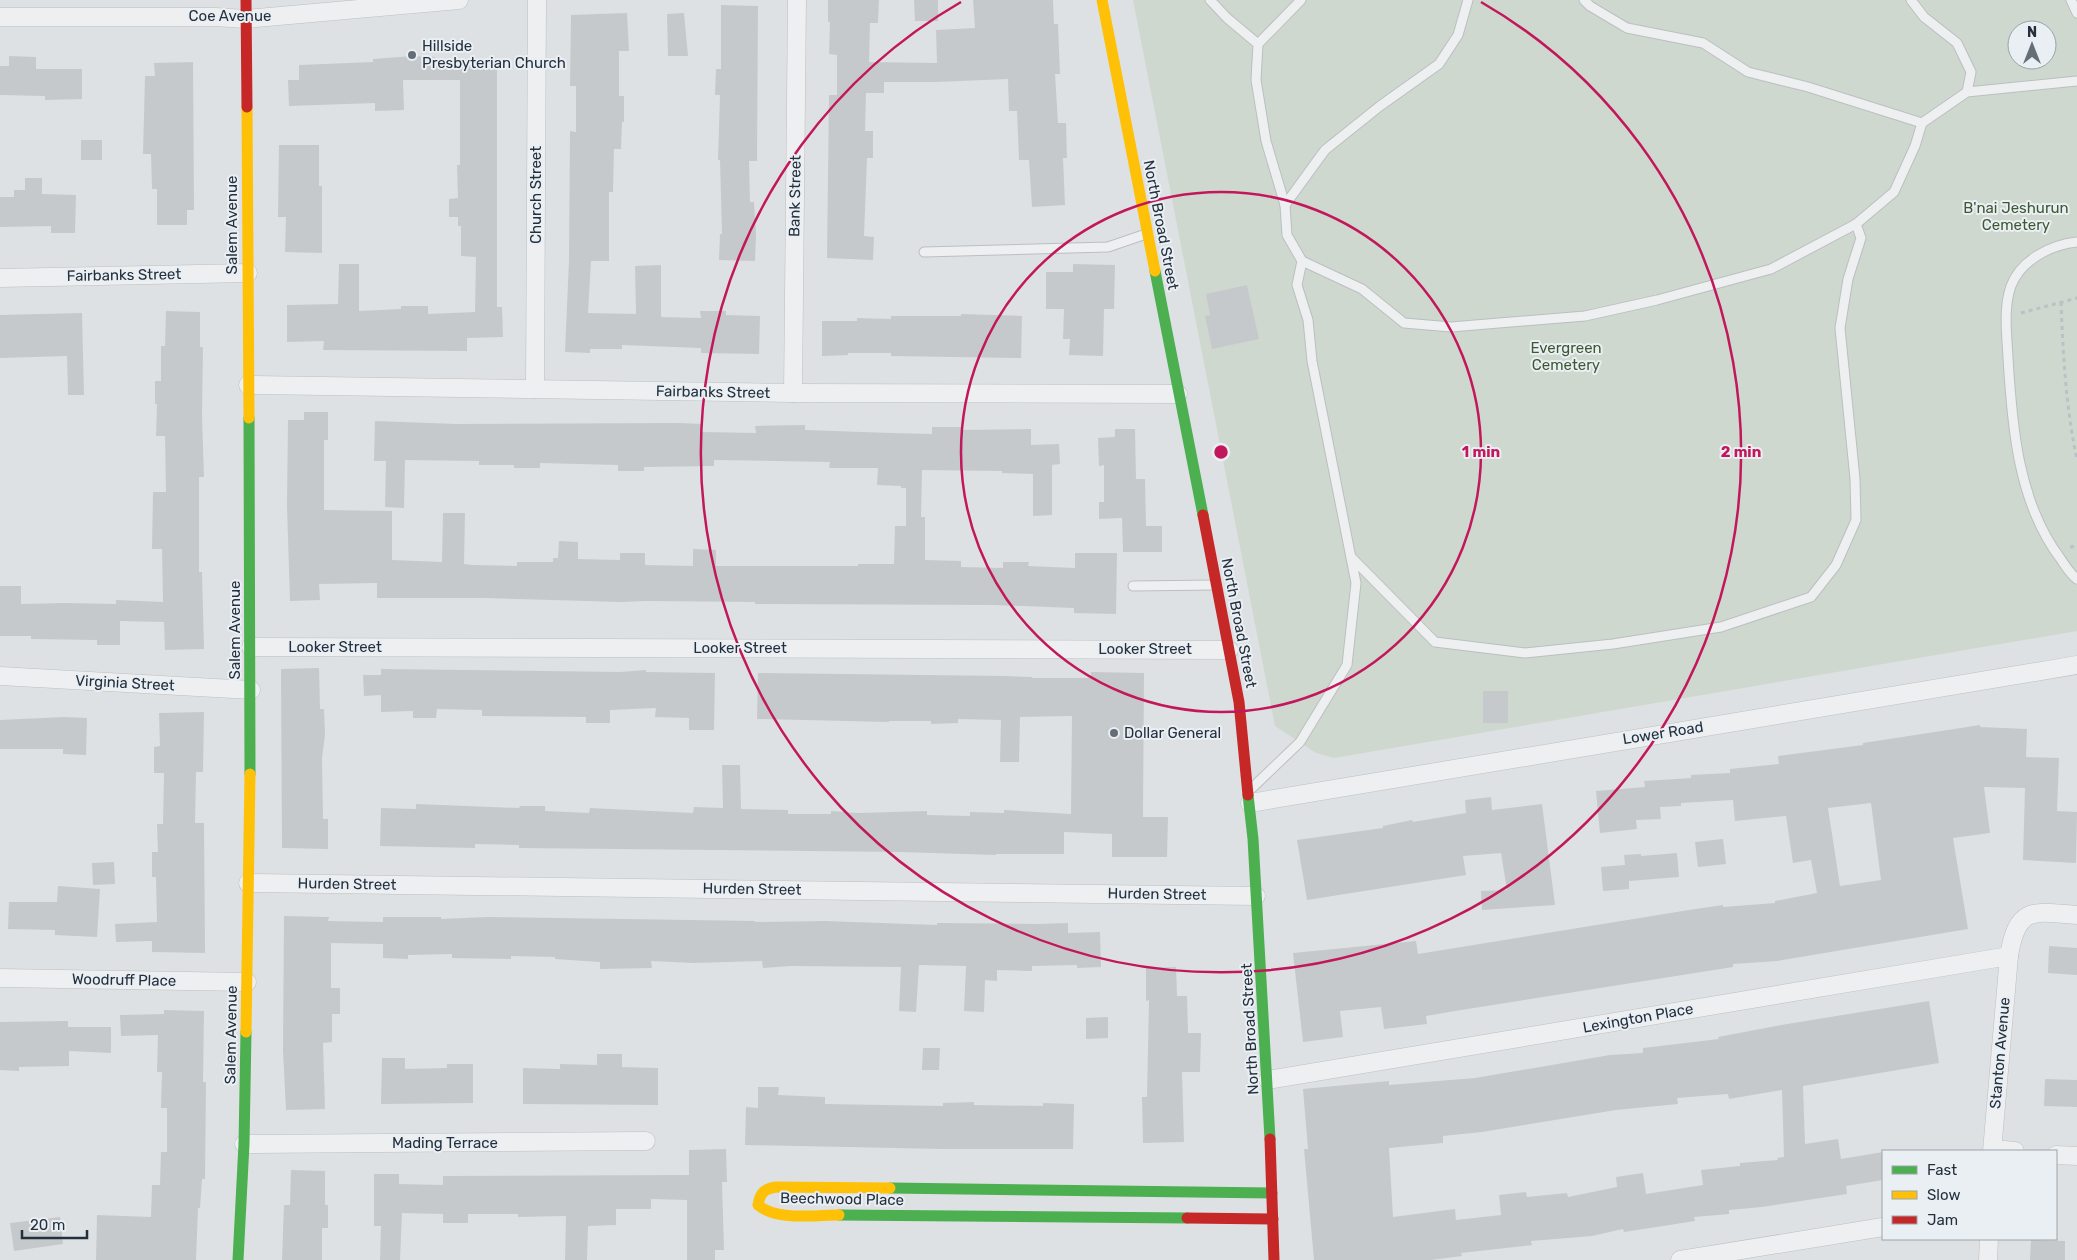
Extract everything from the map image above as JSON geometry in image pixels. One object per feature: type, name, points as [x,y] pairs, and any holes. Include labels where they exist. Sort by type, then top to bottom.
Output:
[{"type":"street","name":"Salem Avenue","points":[[238,1260],[244,1144],[251,690],[246,0]]},
{"type":"street","name":"Coe Avenue","points":[[0,17],[215,16],[246,19],[459,0]]},
{"type":"street","name":"Church Street","points":[[535,389],[537,0]]},
{"type":"street","name":"Bank Street","points":[[793,392],[798,0]]},
{"type":"street","name":"North Broad Street","points":[[1102,0],[1239,702],[1249,797],[1268,1080],[1274,1260]]},
{"type":"street","name":"Fairbanks Street","points":[[0,278],[248,273]]},
{"type":"street","name":"Fairbanks Street","points":[[248,385],[793,392],[1178,394]]},
{"type":"street","name":"Looker Street","points":[[251,646],[1229,650]]},
{"type":"street","name":"Lower Road","points":[[1249,797],[2077,665]]},
{"type":"street","name":"Virginia Street","points":[[0,676],[251,690]]},
{"type":"street","name":"Hurden Street","points":[[248,883],[1256,896]]},
{"type":"street","name":"Stanton Avenue","points":[[1993,1150],[2008,956],[2012,934],[2020,920],[2030,914],[2077,915]]},
{"type":"street","name":"Lexington Place","points":[[1268,1080],[2008,956]]},
{"type":"street","name":"Woodruff Place","points":[[0,978],[247,982]]},
{"type":"street","name":"Mading Terrace","points":[[244,1144],[646,1141]]},
{"type":"street","points":[[2057,1155],[2077,1156]]},
{"type":"street","name":"Beechwood Place","points":[[1272,1193],[776,1187],[765,1189],[760,1194],[758,1205],[764,1212],[782,1215],[1273,1219]]},
{"type":"street","points":[[922,1189],[922,1215]]},
{"type":"street","points":[[1084,1216],[1085,1190]]},
{"type":"street","points":[[1680,1260],[1882,1227]]},
{"type":"street","points":[[1988,1240],[1988,1260]]},
{"type":"lane","points":[[1210,0],[1227,18],[1258,44]]},
{"type":"lane","points":[[1302,0],[1258,44],[1256,80],[1266,141],[1284,205],[1287,235],[1302,261],[1362,289],[1404,323],[1451,327],[1585,316],[1657,300],[1771,269],[1856,224],[1894,192],[1915,146],[1922,123],[1967,92],[2077,81]]},
{"type":"lane","points":[[1284,205],[1325,150],[1380,106],[1439,64],[1458,35],[1468,0]]},
{"type":"lane","points":[[1584,0],[1590,6],[1627,28],[1703,42],[1748,72],[1808,87],[1922,123]]},
{"type":"lane","points":[[1911,0],[1924,17],[1956,43],[1971,72],[1967,92]]},
{"type":"lane","points":[[2071,0],[2077,13]]},
{"type":"lane","points":[[1350,557],[1435,642],[1525,653],[1613,644],[1721,627],[1810,597],[1836,565],[1856,520],[1853,461],[1840,328],[1848,279],[1861,238],[1856,224]]},
{"type":"lane","points":[[924,252],[1108,247],[1148,234]]},
{"type":"lane","points":[[2077,242],[2046,251],[2032,259],[2019,271],[2010,287],[2006,317],[2012,413],[2018,456],[2029,494],[2042,527],[2054,550],[2077,579]]},
{"type":"lane","points":[[1249,797],[1300,742],[1347,665],[1356,583],[1312,361],[1308,320],[1297,285],[1302,261]]},
{"type":"lane","points":[[1133,586],[1216,586]]},
{"type":"path","points":[[2006,317],[2077,298]]},
{"type":"path","points":[[2060,302],[2064,378],[2071,432],[2077,460]]},
{"type":"green space","name":"Evergreen Cemetery","points":[[1133,0],[2077,0],[2077,631],[1334,758],[1316,753],[1275,726]]},
{"type":"building","points":[[828,0],[879,0],[878,23],[870,23],[869,62],[937,63],[936,30],[975,28],[973,0],[1053,0],[1054,24],[1058,24],[1060,74],[1055,74],[1058,123],[1066,123],[1067,158],[1063,158],[1065,205],[1032,207],[1029,160],[1019,160],[1017,111],[1009,111],[1008,79],[884,82],[884,93],[866,93],[865,131],[873,131],[873,158],[867,158],[864,236],[874,237],[873,260],[827,258],[829,95],[837,95],[837,55],[829,54],[830,22],[828,22]]},
{"type":"building","points":[[914,0],[938,0],[938,21],[915,21]]},
{"type":"building","points":[[721,5],[758,6],[757,161],[749,161],[750,202],[754,202],[756,235],[755,261],[719,260],[720,234],[722,234],[720,160],[718,160],[720,95],[715,95],[716,69],[721,69]]},
{"type":"building","points":[[627,13],[629,51],[619,51],[619,96],[624,96],[624,122],[622,122],[621,149],[614,149],[613,192],[609,192],[609,261],[591,261],[588,313],[636,314],[635,266],[661,265],[661,317],[701,318],[700,311],[726,311],[726,315],[760,316],[759,354],[701,353],[701,348],[622,345],[622,349],[590,349],[590,353],[565,352],[569,260],[570,131],[576,132],[576,86],[570,86],[571,15]]},
{"type":"building","points":[[684,13],[688,56],[668,56],[667,14]]},
{"type":"building","points":[[9,56],[36,57],[36,69],[82,69],[82,99],[45,100],[45,96],[0,95],[0,66],[9,66]]},
{"type":"building","points":[[413,56],[435,57],[435,61],[497,62],[497,307],[502,307],[503,337],[467,338],[467,351],[323,350],[324,341],[287,342],[287,305],[338,304],[339,264],[359,264],[359,311],[401,309],[401,306],[428,306],[428,314],[475,312],[476,257],[461,256],[461,226],[458,226],[458,217],[449,217],[449,199],[458,198],[457,165],[460,165],[460,80],[403,80],[404,110],[375,111],[375,103],[289,106],[288,80],[299,80],[299,65],[373,62],[373,59]]},
{"type":"building","points":[[193,62],[194,210],[187,210],[187,225],[157,225],[157,189],[152,189],[151,154],[143,154],[145,76],[155,76],[154,63]]},
{"type":"building","points":[[81,140],[102,140],[102,160],[81,160]]},
{"type":"building","points":[[279,145],[319,145],[319,186],[322,186],[322,253],[285,252],[286,217],[278,217]]},
{"type":"building","points":[[25,178],[42,178],[42,194],[76,195],[75,233],[51,233],[51,226],[0,227],[0,197],[14,197],[14,190],[25,190]]},
{"type":"building","points":[[1073,264],[1115,265],[1114,309],[1104,309],[1103,356],[1069,355],[1070,339],[1063,339],[1064,309],[1046,309],[1046,272],[1073,272]]},
{"type":"building","points":[[1247,285],[1259,339],[1212,349],[1205,316],[1210,315],[1206,294]]},
{"type":"building","points":[[166,311],[200,312],[200,347],[203,347],[202,416],[204,477],[199,477],[199,572],[202,572],[204,649],[165,650],[164,622],[120,621],[120,645],[97,645],[97,640],[31,639],[31,636],[0,636],[0,586],[21,586],[21,604],[116,604],[116,600],[163,602],[162,549],[152,549],[153,492],[166,492],[165,436],[156,436],[157,404],[155,404],[155,381],[161,381],[161,346],[165,346]]},
{"type":"building","points":[[82,313],[84,395],[68,395],[67,356],[0,358],[0,315]]},
{"type":"building","points":[[961,314],[1022,316],[1021,358],[891,356],[891,353],[848,353],[848,355],[822,356],[822,321],[857,321],[857,318],[891,319],[891,316],[961,316]]},
{"type":"building","points":[[304,412],[328,412],[328,440],[324,440],[324,510],[392,511],[392,560],[442,562],[443,513],[465,513],[464,564],[473,565],[517,566],[517,562],[553,562],[553,558],[558,558],[559,541],[578,542],[578,559],[620,560],[620,553],[645,553],[645,565],[693,566],[693,549],[716,550],[716,566],[858,566],[858,564],[894,564],[895,526],[906,526],[906,488],[877,485],[878,468],[829,468],[830,462],[714,460],[714,466],[644,467],[644,471],[618,471],[618,465],[540,463],[540,468],[514,468],[514,465],[479,465],[479,461],[405,460],[404,508],[385,507],[386,461],[374,461],[375,421],[456,424],[679,423],[702,424],[702,432],[756,433],[755,426],[805,425],[805,430],[932,434],[932,427],[962,427],[962,430],[1031,429],[1031,445],[1059,444],[1060,464],[1052,465],[1052,515],[1033,516],[1033,474],[1002,473],[1002,471],[922,470],[921,517],[925,517],[925,560],[961,561],[961,567],[1003,568],[1003,562],[1029,562],[1028,566],[1075,568],[1075,553],[1117,553],[1116,614],[1074,613],[1074,608],[993,605],[755,604],[755,602],[377,598],[377,583],[319,584],[320,600],[290,601],[287,506],[288,420],[304,420]]},
{"type":"building","points":[[1115,429],[1135,429],[1136,479],[1145,479],[1146,526],[1162,526],[1162,552],[1123,552],[1122,518],[1099,519],[1099,502],[1104,502],[1104,465],[1099,466],[1098,438],[1115,437]]},
{"type":"building","points":[[319,668],[320,709],[324,709],[325,735],[322,758],[323,819],[328,819],[328,849],[282,848],[281,669]]},
{"type":"building","points":[[381,669],[620,672],[646,670],[646,672],[715,673],[714,730],[689,730],[689,718],[655,717],[656,708],[610,710],[610,723],[586,723],[586,717],[482,716],[482,710],[437,709],[436,718],[413,718],[413,711],[381,712],[381,695],[364,696],[363,675],[381,675]]},
{"type":"building","points":[[1091,672],[1144,673],[1143,817],[1168,817],[1167,857],[1112,857],[1112,834],[1064,832],[1064,854],[996,855],[900,852],[519,848],[519,845],[475,844],[475,848],[380,846],[381,808],[416,809],[416,804],[519,808],[520,806],[545,806],[545,811],[589,813],[590,808],[693,813],[694,807],[723,808],[722,765],[740,765],[741,809],[788,810],[788,814],[831,814],[831,811],[858,813],[927,811],[927,815],[970,816],[970,812],[1004,813],[1004,810],[1071,814],[1072,716],[1020,717],[1019,762],[1000,762],[1001,720],[958,719],[958,723],[931,724],[931,721],[757,719],[758,673],[1091,678]]},
{"type":"building","points":[[1483,691],[1508,691],[1508,723],[1483,723]]},
{"type":"building","points":[[204,712],[203,772],[196,772],[195,823],[204,823],[205,953],[152,952],[152,941],[116,942],[115,924],[157,922],[156,877],[152,877],[152,852],[158,852],[157,824],[163,824],[164,773],[154,773],[154,747],[160,746],[159,713]]},
{"type":"building","points":[[64,717],[87,718],[86,755],[63,754],[63,749],[0,749],[0,720]]},
{"type":"building","points":[[1980,725],[1980,727],[2027,729],[2026,757],[2059,758],[2057,811],[2077,812],[2076,863],[2023,860],[2025,788],[1984,787],[1990,833],[1953,838],[1968,929],[1777,961],[1733,964],[1733,967],[1426,1016],[1427,1024],[1384,1029],[1381,1007],[1340,1011],[1343,1037],[1303,1042],[1293,953],[1416,941],[1418,954],[1723,905],[1723,907],[1775,903],[1775,901],[1817,893],[1811,860],[1793,863],[1786,816],[1735,821],[1733,800],[1681,803],[1681,806],[1660,807],[1661,819],[1636,820],[1637,829],[1600,833],[1596,791],[1645,787],[1644,781],[1691,778],[1691,775],[1730,773],[1730,769],[1779,764],[1778,756],[1863,745],[1863,743]],"holes":[[[1871,803],[1881,880],[1840,886],[1828,808]]]},
{"type":"building","points":[[1491,797],[1492,810],[1542,804],[1555,905],[1482,910],[1481,891],[1507,890],[1501,853],[1463,856],[1466,875],[1307,900],[1297,840],[1383,828],[1383,826],[1412,820],[1413,822],[1466,813],[1465,800]]},
{"type":"building","points":[[1723,839],[1726,864],[1698,867],[1695,842]]},
{"type":"building","points":[[1677,853],[1679,877],[1629,881],[1629,889],[1603,891],[1601,867],[1625,865],[1624,855],[1641,854],[1641,856]]},
{"type":"building","points":[[114,862],[115,884],[93,885],[92,863]]},
{"type":"building","points":[[58,886],[100,889],[97,937],[55,935],[55,930],[8,929],[9,902],[57,902]]},
{"type":"building","points":[[284,916],[329,917],[328,921],[383,922],[383,917],[441,917],[441,919],[487,917],[755,922],[825,921],[937,925],[937,923],[1068,923],[1068,933],[1100,932],[1101,967],[1077,968],[1077,965],[1032,966],[1032,971],[997,970],[997,981],[985,980],[984,1012],[964,1011],[966,966],[919,965],[916,1012],[899,1011],[901,967],[791,966],[763,968],[762,961],[694,963],[651,961],[652,968],[600,969],[600,962],[555,959],[555,957],[511,956],[511,959],[452,958],[452,954],[408,955],[408,959],[383,958],[383,944],[331,943],[331,988],[340,988],[340,1014],[332,1014],[332,1042],[323,1043],[325,1109],[286,1110],[283,1051]]},
{"type":"building","points":[[2049,946],[2077,948],[2077,975],[2048,973]]},
{"type":"building","points":[[1176,967],[1177,996],[1187,996],[1188,1033],[1201,1033],[1200,1072],[1182,1072],[1184,1142],[1143,1143],[1142,1097],[1147,1097],[1149,1000],[1146,1001],[1146,968]]},
{"type":"building","points":[[1929,1001],[1939,1063],[1803,1086],[1805,1144],[1838,1139],[1841,1159],[1882,1152],[1882,1180],[1846,1186],[1847,1194],[1729,1210],[1729,1214],[1694,1217],[1695,1221],[1624,1232],[1623,1229],[1592,1236],[1531,1241],[1532,1245],[1461,1253],[1462,1256],[1431,1260],[1314,1260],[1304,1149],[1308,1149],[1303,1089],[1389,1081],[1389,1085],[1475,1078],[1610,1055],[1643,1053],[1643,1048],[1719,1039],[1718,1037]],"holes":[[[1782,1090],[1784,1157],[1777,1158],[1778,1160],[1740,1163],[1740,1166],[1701,1170],[1703,1185],[1646,1194],[1643,1173],[1616,1177],[1617,1187],[1568,1197],[1567,1193],[1527,1197],[1526,1192],[1499,1195],[1501,1215],[1456,1220],[1455,1209],[1393,1217],[1389,1148],[1443,1143],[1443,1136],[1482,1132],[1616,1110],[1678,1104],[1677,1098],[1728,1094],[1729,1099]]]},
{"type":"building","points":[[164,1010],[204,1011],[203,1082],[206,1082],[205,1179],[202,1179],[200,1208],[198,1208],[196,1260],[96,1260],[97,1215],[151,1217],[152,1185],[160,1185],[161,1152],[167,1152],[167,1108],[161,1108],[162,1072],[157,1072],[158,1035],[121,1036],[120,1015],[164,1014]]},
{"type":"building","points":[[1108,1017],[1108,1038],[1086,1039],[1086,1018]]},
{"type":"building","points":[[68,1021],[68,1027],[111,1027],[111,1053],[69,1051],[69,1066],[19,1067],[19,1071],[0,1070],[0,1022]]},
{"type":"building","points":[[923,1048],[940,1048],[939,1070],[922,1070]]},
{"type":"building","points":[[597,1054],[622,1054],[622,1067],[658,1068],[658,1105],[523,1104],[523,1068],[560,1069],[560,1064],[597,1065]]},
{"type":"building","points":[[382,1058],[405,1058],[405,1069],[447,1068],[447,1064],[473,1064],[473,1103],[381,1104]]},
{"type":"building","points":[[2045,1079],[2077,1080],[2077,1107],[2044,1106]]},
{"type":"building","points":[[758,1087],[779,1087],[778,1095],[825,1097],[825,1104],[943,1106],[943,1103],[974,1102],[974,1105],[1043,1106],[1043,1103],[1074,1104],[1073,1149],[944,1149],[745,1145],[746,1107],[758,1108]]},
{"type":"building","points":[[726,1149],[727,1182],[722,1182],[724,1250],[715,1250],[715,1260],[687,1260],[687,1200],[651,1199],[651,1209],[616,1209],[616,1225],[588,1226],[587,1260],[565,1260],[566,1216],[518,1217],[518,1214],[468,1214],[468,1223],[443,1223],[443,1214],[402,1213],[400,1260],[380,1260],[381,1226],[374,1226],[374,1174],[399,1174],[399,1184],[443,1185],[443,1176],[689,1175],[689,1150]]},
{"type":"building","points":[[291,1170],[325,1171],[325,1205],[328,1205],[328,1228],[322,1228],[322,1260],[282,1260],[284,1205],[290,1205]]},
{"type":"building","points":[[60,1217],[63,1244],[14,1251],[10,1223]]},
{"type":"building","points":[[2031,1240],[2065,1241],[2065,1260],[2030,1260]]},
{"type":"traffic: fast","points":[[1155,271],[1203,515]]},
{"type":"traffic: fast","points":[[249,418],[250,774]]},
{"type":"traffic: fast","points":[[1248,795],[1253,839],[1270,1139]]},
{"type":"traffic: fast","points":[[238,1260],[244,1144],[246,1032]]},
{"type":"traffic: fast","points":[[890,1188],[1272,1193]]},
{"type":"traffic: fast","points":[[839,1215],[1187,1218]]},
{"type":"traffic: slow","points":[[1102,0],[1155,271]]},
{"type":"traffic: slow","points":[[247,107],[249,418]]},
{"type":"traffic: slow","points":[[246,1032],[250,774]]},
{"type":"traffic: slow","points":[[839,1215],[785,1215],[766,1210],[758,1205],[763,1192],[776,1187],[890,1188]]},
{"type":"traffic: jam","points":[[246,0],[247,107]]},
{"type":"traffic: jam","points":[[1203,515],[1239,702],[1248,795]]},
{"type":"traffic: jam","points":[[1270,1139],[1274,1260]]},
{"type":"traffic: jam","points":[[1187,1218],[1273,1219]]},
{"type":"place","name":"Hillside Presbyterian Church","points":[[412,55]]},
{"type":"place","name":"Dollar General","points":[[1114,733]]},
{"type":"park label","name":"B'nai Jeshurun Cemetery","points":[[2016,216]]}]
